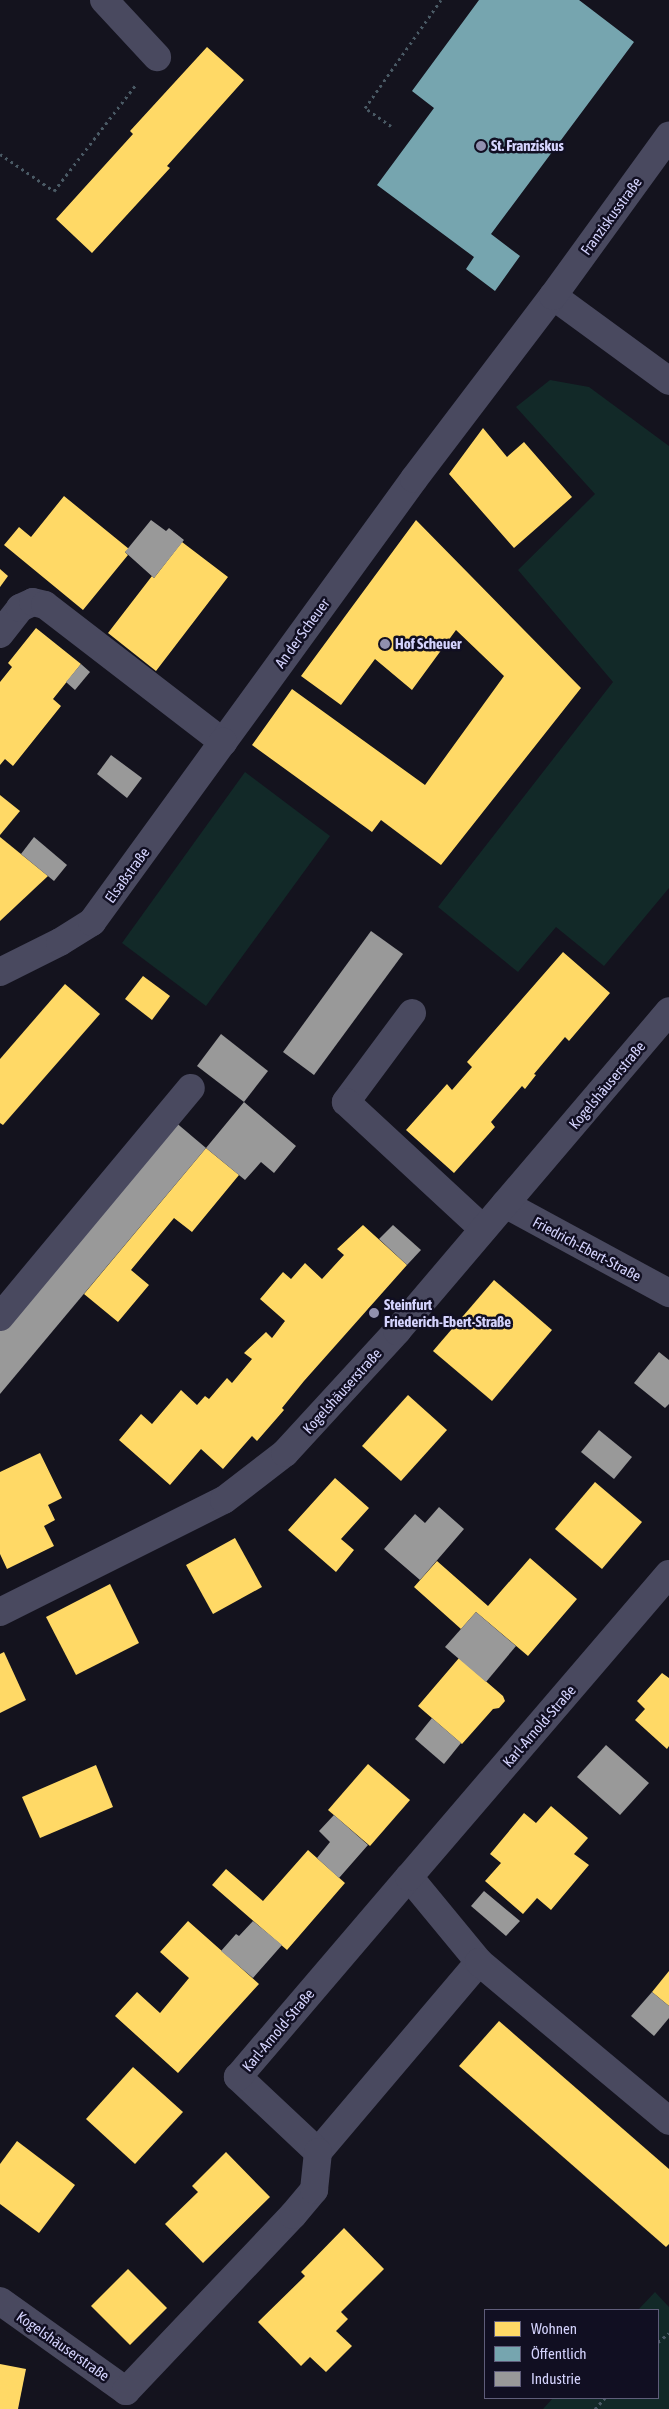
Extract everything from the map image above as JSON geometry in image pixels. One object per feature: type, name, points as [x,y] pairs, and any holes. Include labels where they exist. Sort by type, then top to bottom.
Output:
[{"type":"street","points":[[104,0],[157,58]]},
{"type":"street","name":"Franziskusstraße","points":[[553,296],[669,136]]},
{"type":"street","points":[[553,296],[669,381]]},
{"type":"street","name":"An der Scheuer","points":[[223,742],[414,479],[553,296]]},
{"type":"street","points":[[0,634],[20,608],[33,602],[45,605],[223,742]]},
{"type":"street","name":"Elsaßstraße","points":[[0,972],[60,942],[92,922],[223,742]]},
{"type":"street","name":"Kogelshäuserstraße","points":[[0,1612],[224,1500],[285,1453],[397,1331],[669,1011]]},
{"type":"street","points":[[412,1013],[346,1102],[483,1229]]},
{"type":"street","points":[[0,1317],[191,1088]]},
{"type":"street","name":"Friedrich-Ebert-Straße","points":[[505,1204],[669,1293]]},
{"type":"street","name":"Karl-Arnold-Straße","points":[[318,2152],[238,2077],[669,1574]]},
{"type":"street","points":[[408,1877],[480,1962],[669,2121]]},
{"type":"street","points":[[318,2152],[480,1962]]},
{"type":"street","name":"Kogelshäuserstraße","points":[[0,2301],[126,2390],[294,2214],[314,2190],[318,2152]]},
{"type":"path","points":[[391,126],[365,108],[441,0]]},
{"type":"path","points":[[0,154],[54,191],[157,58]]},
{"type":"path","points":[[659,2341],[669,2333]]},
{"type":"path","points":[[595,2409],[604,2399]]},
{"type":"green space","points":[[550,380],[589,387],[669,446],[669,888],[604,966],[556,927],[518,972],[438,907],[613,682],[518,570],[595,494],[516,407]]},
{"type":"green space","points":[[245,772],[330,836],[206,1006],[122,943]]},
{"type":"green space","points":[[655,2292],[669,2307],[669,2409],[543,2409],[552,2399],[659,2399],[659,2309],[639,2309]]},
{"type":"building: Wohnen","points":[[207,47],[244,80],[167,166],[170,168],[92,253],[56,219],[133,134],[130,131]]},
{"type":"building: Wohnen","points":[[483,428],[507,457],[524,442],[572,497],[514,548],[449,474]]},
{"type":"building: Wohnen","points":[[64,496],[129,549],[125,552],[128,555],[83,610],[4,545],[19,527],[31,537]]},
{"type":"building: Wohnen","points":[[416,520],[581,688],[441,865],[381,820],[372,832],[252,745],[292,689],[425,785],[504,676],[456,630],[412,690],[375,659],[341,705],[301,676]]},
{"type":"building: Wohnen","points":[[182,542],[228,577],[156,671],[108,633],[152,576],[154,578]]},
{"type":"building: Wohnen","points":[[0,569],[8,576],[0,587]]},
{"type":"building: Wohnen","points":[[36,628],[81,664],[53,699],[61,706],[13,766],[5,759],[0,765],[0,682],[12,667],[8,663]]},
{"type":"building: Wohnen","points":[[0,795],[20,811],[0,835]]},
{"type":"building: Wohnen","points":[[0,837],[48,876],[0,921]]},
{"type":"building: Wohnen","points":[[563,952],[610,993],[569,1041],[565,1037],[534,1074],[536,1075],[525,1089],[522,1086],[491,1122],[495,1127],[454,1173],[406,1130],[447,1084],[452,1090],[472,1067],[467,1062]]},
{"type":"building: Wohnen","points":[[143,976],[170,996],[152,1020],[125,999]]},
{"type":"building: Wohnen","points":[[65,984],[100,1014],[3,1125],[0,1123],[0,1059]]},
{"type":"building: Wohnen","points":[[206,1148],[239,1175],[192,1232],[174,1218],[131,1270],[149,1285],[118,1322],[84,1294]]},
{"type":"building: Wohnen","points":[[363,1225],[407,1265],[304,1381],[282,1408],[284,1410],[257,1441],[252,1436],[223,1469],[201,1449],[170,1485],[119,1440],[141,1414],[152,1424],[181,1390],[197,1405],[205,1396],[209,1399],[227,1378],[232,1383],[252,1359],[244,1353],[266,1332],[272,1338],[285,1321],[260,1299],[283,1272],[291,1279],[305,1263],[322,1279],[344,1255],[337,1249]]},
{"type":"building: Wohnen","points":[[494,1280],[552,1330],[492,1401],[433,1351]]},
{"type":"building: Wohnen","points":[[408,1395],[447,1430],[401,1481],[362,1446]]},
{"type":"building: Wohnen","points":[[40,1453],[62,1498],[48,1505],[55,1520],[44,1526],[54,1546],[7,1569],[0,1554],[0,1472]]},
{"type":"building: Wohnen","points":[[335,1478],[369,1508],[341,1539],[354,1550],[336,1572],[288,1530]]},
{"type":"building: Wohnen","points":[[595,1482],[642,1522],[602,1569],[555,1529]]},
{"type":"building: Wohnen","points":[[235,1538],[262,1587],[213,1614],[186,1565]]},
{"type":"building: Wohnen","points":[[530,1558],[577,1599],[528,1656],[476,1612],[461,1629],[414,1587],[437,1561],[488,1606]]},
{"type":"building: Wohnen","points":[[110,1584],[139,1643],[76,1675],[46,1617]]},
{"type":"building: Wohnen","points":[[4,1652],[26,1700],[0,1713],[0,1654]]},
{"type":"building: Wohnen","points":[[459,1658],[503,1696],[505,1701],[499,1708],[493,1709],[462,1744],[418,1706]]},
{"type":"building: Wohnen","points":[[662,1673],[669,1678],[669,1746],[667,1749],[635,1720],[645,1709],[637,1701]]},
{"type":"building: Wohnen","points":[[368,1764],[410,1800],[370,1846],[328,1810]]},
{"type":"building: Wohnen","points":[[96,1765],[113,1807],[40,1838],[22,1797]]},
{"type":"building: Wohnen","points":[[551,1806],[588,1838],[574,1854],[589,1865],[551,1910],[537,1898],[523,1914],[485,1881],[501,1863],[490,1854],[524,1813],[536,1823]]},
{"type":"building: Wohnen","points":[[308,1850],[345,1883],[287,1950],[212,1885],[226,1869],[263,1901]]},
{"type":"building: Wohnen","points":[[188,1921],[259,1984],[178,2073],[115,2016],[137,1992],[160,2013],[189,1978],[160,1952]]},
{"type":"building: Wohnen","points":[[669,1971],[669,2006],[652,1992]]},
{"type":"building: Wohnen","points":[[499,2021],[669,2169],[669,2244],[666,2247],[459,2066]]},
{"type":"building: Wohnen","points":[[133,2067],[183,2112],[135,2164],[86,2119]]},
{"type":"building: Wohnen","points":[[17,2141],[75,2185],[39,2233],[0,2204],[0,2164]]},
{"type":"building: Wohnen","points":[[226,2152],[270,2197],[203,2263],[165,2224],[198,2192],[192,2186]]},
{"type":"building: Wohnen","points":[[344,2228],[384,2269],[341,2312],[348,2319],[336,2331],[352,2346],[326,2372],[310,2357],[301,2366],[258,2322],[305,2276],[301,2272]]},
{"type":"building: Wohnen","points":[[128,2269],[167,2308],[130,2345],[91,2306]]},
{"type":"building: Wohnen","points":[[0,2364],[26,2369],[18,2409],[0,2409]]},
{"type":"building: Öffentlich","name":"St. Franziskus","points":[[479,0],[579,0],[634,42],[491,234],[520,256],[495,291],[466,269],[474,257],[377,185],[434,108],[412,91]]},
{"type":"building: Industrie","points":[[151,520],[166,531],[169,528],[184,540],[154,578],[125,552]]},
{"type":"building: Industrie","points":[[81,664],[90,672],[75,690],[66,682]]},
{"type":"building: Industrie","points":[[111,755],[142,778],[127,798],[97,774]]},
{"type":"building: Industrie","points":[[34,837],[67,865],[54,881],[21,854]]},
{"type":"building: Industrie","points":[[371,931],[403,954],[314,1075],[283,1052]]},
{"type":"building: Industrie","points":[[221,1034],[268,1071],[244,1102],[197,1066]]},
{"type":"building: Industrie","points":[[244,1102],[296,1146],[274,1173],[261,1162],[245,1180],[206,1148]]},
{"type":"building: Industrie","points":[[174,1121],[206,1148],[0,1394],[0,1328]]},
{"type":"building: Industrie","points":[[393,1225],[421,1250],[407,1265],[379,1239]]},
{"type":"building: Industrie","points":[[659,1352],[669,1360],[669,1404],[665,1408],[634,1383]]},
{"type":"building: Industrie","points":[[599,1430],[632,1457],[614,1479],[581,1452]]},
{"type":"building: Industrie","points":[[439,1507],[464,1529],[420,1580],[384,1549],[415,1514],[425,1523]]},
{"type":"building: Industrie","points":[[476,1612],[516,1646],[486,1682],[445,1647]]},
{"type":"building: Industrie","points":[[432,1718],[461,1743],[444,1764],[415,1739]]},
{"type":"building: Industrie","points":[[606,1745],[649,1783],[620,1815],[577,1777]]},
{"type":"building: Industrie","points":[[334,1815],[368,1845],[339,1878],[317,1858],[330,1842],[319,1831]]},
{"type":"building: Industrie","points":[[484,1891],[520,1921],[506,1936],[471,1906]]},
{"type":"building: Industrie","points":[[253,1921],[282,1945],[253,1978],[221,1951],[236,1934],[239,1936]]},
{"type":"building: Industrie","points":[[652,1992],[669,2006],[669,2018],[654,2036],[631,2016]]},
{"type":"place","name":"St. Franziskus","points":[[481,146]]},
{"type":"place","name":"Hof Scheuer","points":[[385,644]]},
{"type":"place","name":"Steinfurt Friederich-Ebert-Straße","points":[[374,1313]]}]
